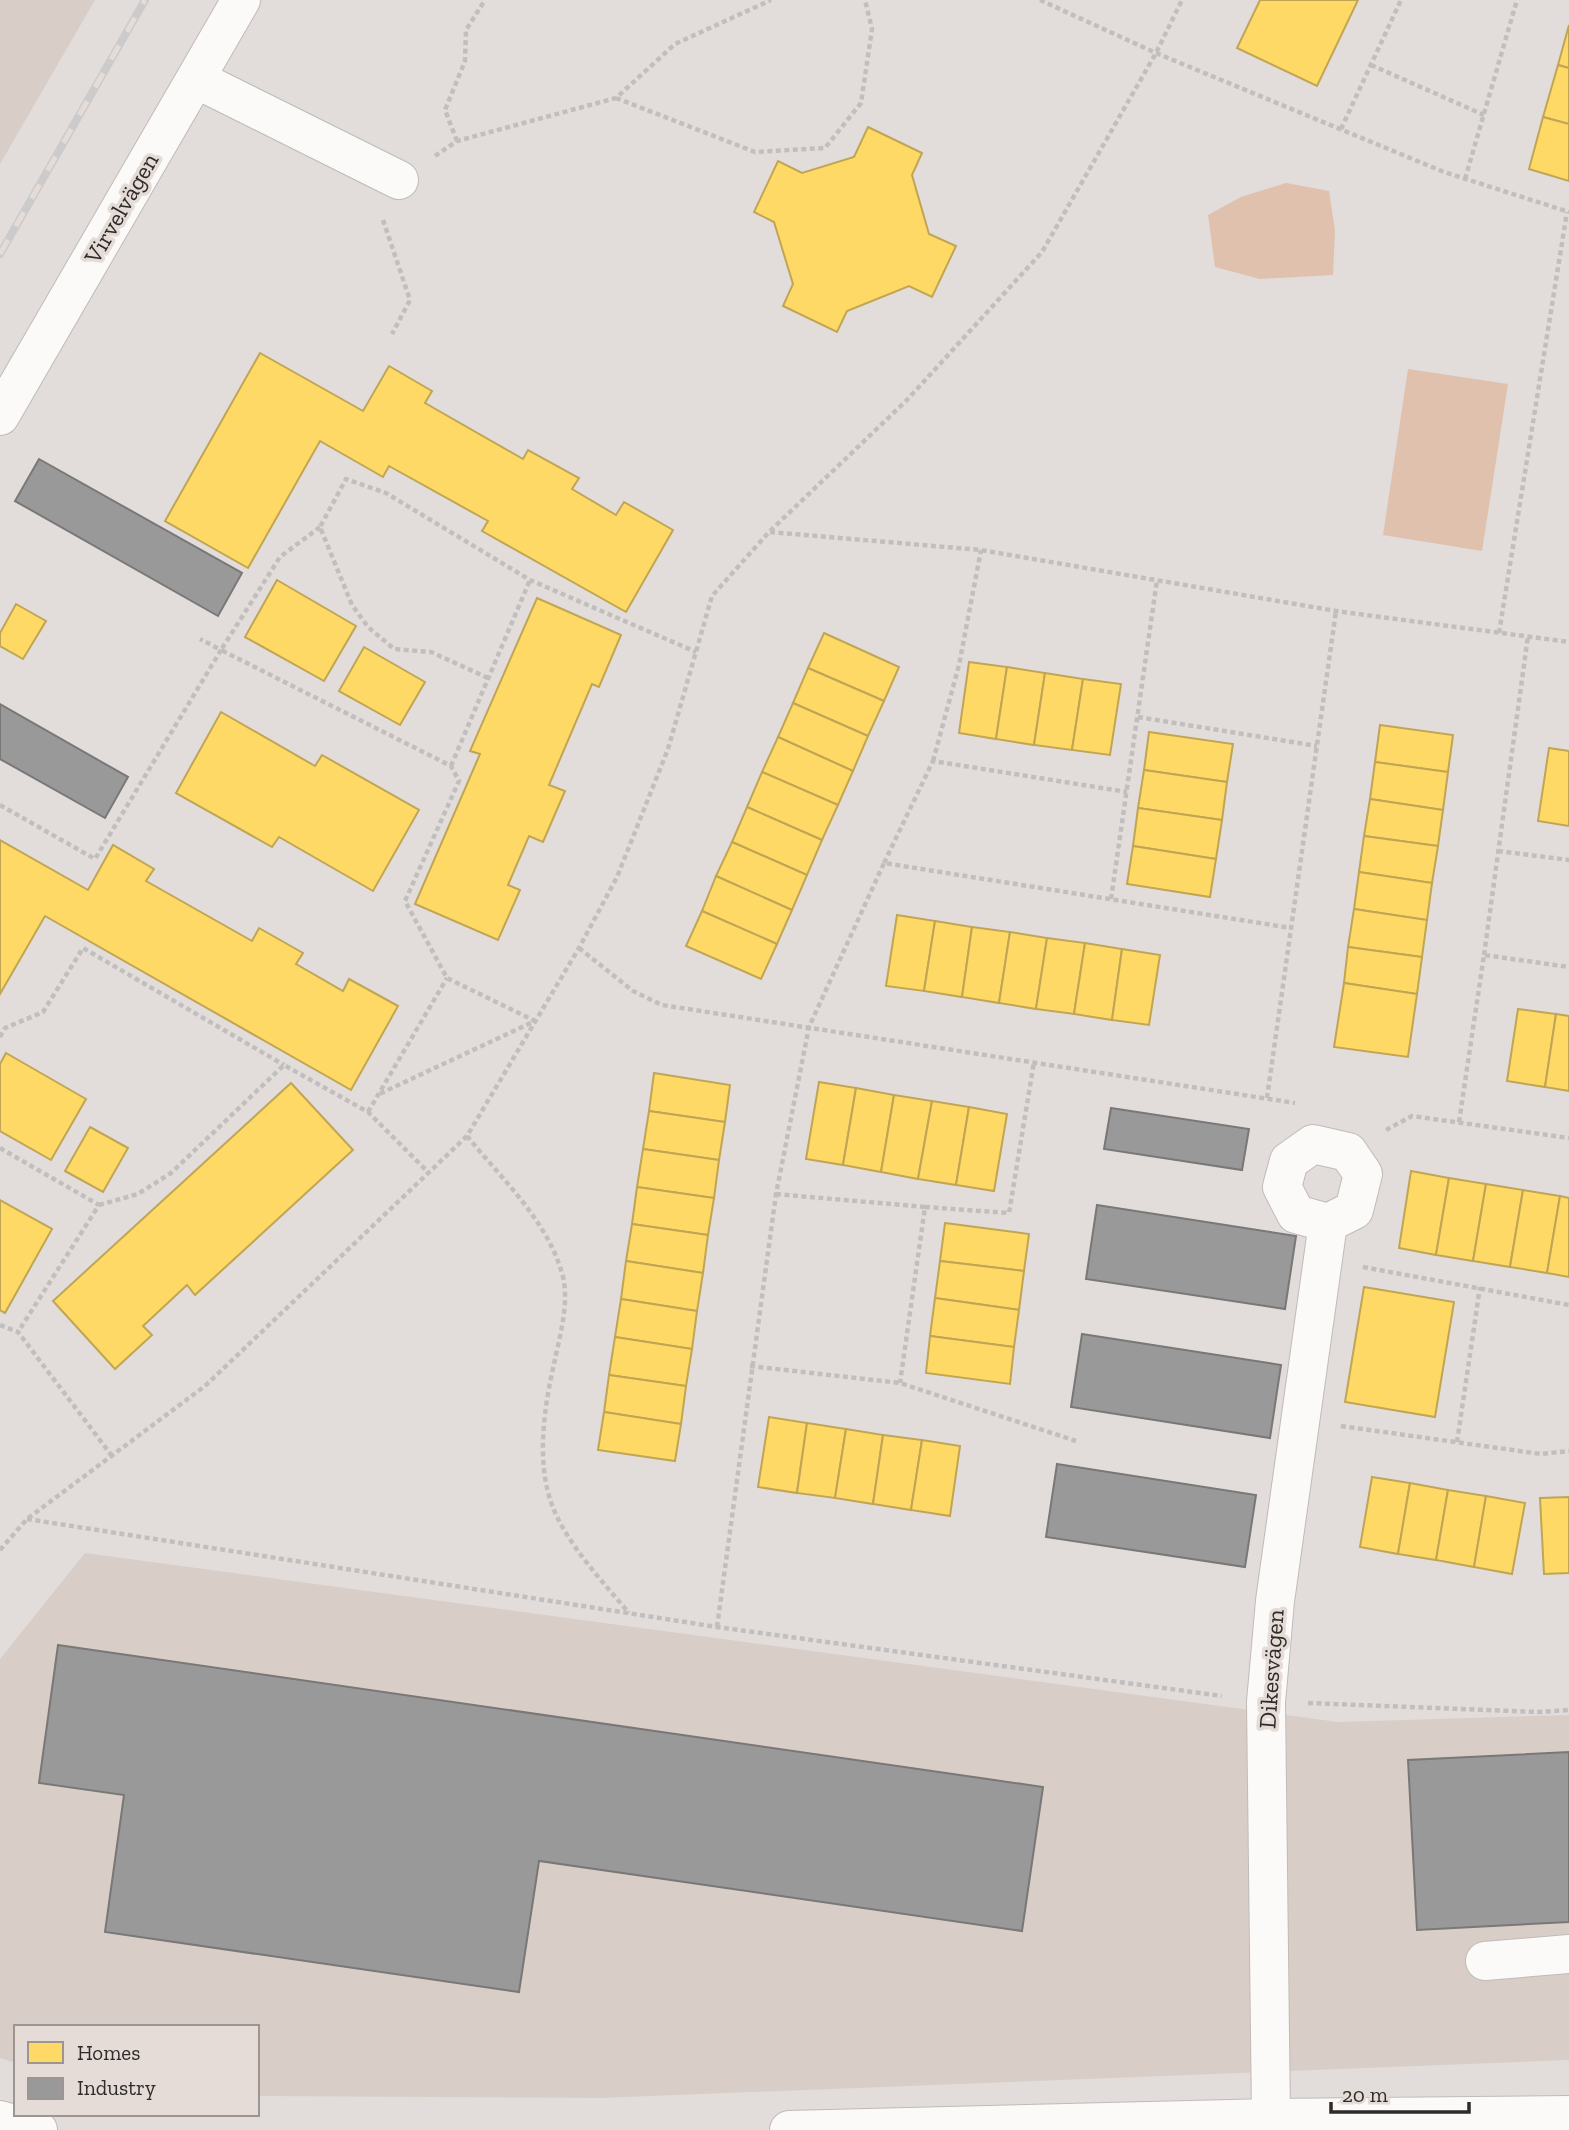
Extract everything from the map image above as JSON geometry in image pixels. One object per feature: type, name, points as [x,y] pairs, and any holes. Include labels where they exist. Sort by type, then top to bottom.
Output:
[{"type":"street","name":"Virvelvägen","points":[[0,416],[241,0]]},
{"type":"street","points":[[196,79],[399,180]]},
{"type":"street","points":[[1331,1148],[1363,1174],[1354,1210],[1326,1242],[1296,1214],[1282,1187],[1289,1161],[1331,1148]]},
{"type":"street","name":"Dikesvägen","points":[[1271,2118],[1266,1702],[1275,1601],[1326,1242]]},
{"type":"street","points":[[1485,1961],[1569,1954]]},
{"type":"street","points":[[789,2130],[1271,2118],[1569,2115]]},
{"type":"street","points":[[0,2120],[38,2130]]},
{"type":"path","points":[[457,141],[445,110],[465,61],[467,30],[485,0]]},
{"type":"path","points":[[392,334],[410,300],[379,211],[399,180],[457,141],[616,98],[675,44],[771,0]]},
{"type":"path","points":[[616,98],[755,152],[825,148],[861,103],[872,29],[865,0]]},
{"type":"path","points":[[1040,0],[1156,53],[1340,129],[1465,179],[1568,212],[1499,633]]},
{"type":"path","points":[[0,1550],[27,1520],[205,1386],[467,1136],[579,948],[617,877],[668,749],[712,596],[769,532],[907,400],[1042,252],[1156,53],[1182,0]]},
{"type":"path","points":[[1340,129],[1401,0]]},
{"type":"path","points":[[1465,179],[1517,0]]},
{"type":"path","points":[[1371,65],[1484,115]]},
{"type":"path","points":[[0,806],[95,859],[280,557],[320,527],[346,479],[386,493],[530,580],[696,652]]},
{"type":"path","points":[[320,527],[352,605],[368,627],[394,649],[430,652],[488,678]]},
{"type":"path","points":[[769,532],[981,550],[1336,611],[1569,642]]},
{"type":"path","points":[[717,1627],[750,1366],[776,1194],[809,1027],[933,761],[959,666],[981,550]]},
{"type":"path","points":[[451,766],[530,580]]},
{"type":"path","points":[[1111,899],[1157,580]]},
{"type":"path","points":[[1266,1098],[1336,611]]},
{"type":"path","points":[[1460,1122],[1528,636]]},
{"type":"path","points":[[200,639],[451,766],[459,781],[405,901],[447,978],[535,1021]]},
{"type":"path","points":[[1138,716],[1317,746]]},
{"type":"path","points":[[933,761],[1127,792]]},
{"type":"path","points":[[1498,851],[1569,860]]},
{"type":"path","points":[[884,863],[1291,928]]},
{"type":"path","points":[[0,1037],[5,1028],[43,1012],[83,948],[368,1112],[429,1173]]},
{"type":"path","points":[[579,948],[632,991],[662,1005],[1300,1104],[1331,1148],[1412,1116],[1569,1138]]},
{"type":"path","points":[[1485,955],[1569,967]]},
{"type":"path","points":[[368,1112],[447,978]]},
{"type":"path","points":[[377,1095],[535,1021]]},
{"type":"path","points":[[776,1194],[1009,1213],[1034,1062]]},
{"type":"path","points":[[18,1332],[99,1205],[138,1194],[171,1173],[285,1065]]},
{"type":"path","points":[[467,1136],[543,1230],[562,1272],[563,1318],[552,1370],[542,1458],[552,1506],[584,1559],[629,1614]]},
{"type":"path","points":[[0,1149],[99,1205]]},
{"type":"path","points":[[900,1383],[925,1207]]},
{"type":"path","points":[[1326,1242],[1480,1287],[1569,1305]]},
{"type":"path","points":[[1457,1442],[1480,1287]]},
{"type":"path","points":[[0,1325],[18,1332],[112,1456]]},
{"type":"path","points":[[750,1366],[900,1383],[1076,1441]]},
{"type":"path","points":[[1301,1420],[1542,1454],[1569,1451]]},
{"type":"path","points":[[27,1520],[717,1627],[1266,1702],[1569,1710]]},
{"type":"shaded area","points":[[0,0],[95,0],[0,164]]},
{"type":"shaded area","points":[[1286,183],[1329,191],[1335,230],[1333,275],[1260,279],[1215,267],[1208,215],[1241,197]]},
{"type":"shaded area","points":[[1408,369],[1508,384],[1482,551],[1383,535]]},
{"type":"shaded area","points":[[85,1553],[1338,1722],[1569,1715],[1569,2060],[601,2098],[259,2096],[259,2025],[14,2025],[14,2062],[0,2058],[0,1659]]},
{"type":"building: Homes","points":[[1260,0],[1358,0],[1317,86],[1237,48]]},
{"type":"building: Homes","points":[[1569,25],[1569,68],[1558,65]]},
{"type":"building: Homes","points":[[1558,65],[1569,68],[1569,124],[1543,117]]},
{"type":"building: Homes","points":[[1543,117],[1569,124],[1569,181],[1529,169]]},
{"type":"building: Homes","points":[[868,127],[922,153],[912,175],[929,234],[956,246],[932,297],[909,286],[847,311],[837,332],[783,306],[793,284],[774,222],[754,212],[778,161],[802,173],[854,157]]},
{"type":"building: Homes","points":[[260,353],[363,411],[389,366],[432,391],[425,403],[523,459],[528,450],[579,478],[572,489],[616,515],[624,502],[673,530],[626,612],[482,531],[488,521],[389,466],[383,477],[320,441],[248,568],[165,521]]},
{"type":"building: Homes","points":[[277,580],[356,626],[324,681],[245,637]]},
{"type":"building: Homes","points":[[537,598],[621,635],[599,687],[592,684],[549,785],[565,791],[543,842],[529,836],[508,885],[520,890],[498,940],[415,904],[480,754],[470,751]]},
{"type":"building: Homes","points":[[16,604],[46,621],[23,659],[0,646],[0,633]]},
{"type":"building: Homes","points":[[824,633],[899,667],[884,701],[808,668]]},
{"type":"building: Homes","points":[[364,647],[425,682],[400,725],[339,691]]},
{"type":"building: Homes","points":[[969,662],[1007,667],[996,739],[959,733]]},
{"type":"building: Homes","points":[[1007,667],[1045,673],[1034,745],[996,739]]},
{"type":"building: Homes","points":[[808,668],[884,701],[868,736],[793,703]]},
{"type":"building: Homes","points":[[1045,673],[1083,679],[1072,750],[1034,745]]},
{"type":"building: Homes","points":[[1083,679],[1121,684],[1110,755],[1072,750]]},
{"type":"building: Homes","points":[[793,703],[868,736],[853,771],[778,737]]},
{"type":"building: Homes","points":[[221,712],[315,766],[322,755],[419,810],[373,891],[279,837],[272,847],[176,793]]},
{"type":"building: Homes","points":[[1380,725],[1453,735],[1448,772],[1375,762]]},
{"type":"building: Homes","points":[[1149,732],[1233,744],[1227,782],[1144,770]]},
{"type":"building: Homes","points":[[778,737],[853,771],[838,805],[762,772]]},
{"type":"building: Homes","points":[[1549,748],[1569,751],[1569,826],[1538,821]]},
{"type":"building: Homes","points":[[1375,762],[1448,772],[1443,810],[1370,799]]},
{"type":"building: Homes","points":[[1144,770],[1227,782],[1222,820],[1138,808]]},
{"type":"building: Homes","points":[[762,772],[838,805],[822,840],[747,807]]},
{"type":"building: Homes","points":[[1370,799],[1443,810],[1438,846],[1364,836]]},
{"type":"building: Homes","points":[[747,807],[822,840],[807,875],[732,842]]},
{"type":"building: Homes","points":[[1138,808],[1222,820],[1216,859],[1133,846]]},
{"type":"building: Homes","points":[[1364,836],[1438,846],[1432,883],[1359,872]]},
{"type":"building: Homes","points":[[0,840],[88,890],[113,845],[154,869],[146,881],[252,941],[259,928],[303,953],[296,964],[343,991],[349,979],[398,1006],[351,1090],[45,916],[0,994]]},
{"type":"building: Homes","points":[[732,842],[807,875],[792,910],[716,876]]},
{"type":"building: Homes","points":[[1133,846],[1216,859],[1210,897],[1127,884]]},
{"type":"building: Homes","points":[[1359,872],[1432,883],[1427,920],[1354,909]]},
{"type":"building: Homes","points":[[716,876],[792,910],[777,944],[702,911]]},
{"type":"building: Homes","points":[[1354,909],[1427,920],[1422,957],[1348,947]]},
{"type":"building: Homes","points":[[702,911],[777,944],[761,979],[686,946]]},
{"type":"building: Homes","points":[[897,915],[935,921],[924,991],[886,986]]},
{"type":"building: Homes","points":[[935,921],[972,927],[962,997],[924,991]]},
{"type":"building: Homes","points":[[972,927],[1010,932],[999,1003],[962,997]]},
{"type":"building: Homes","points":[[1010,932],[1047,938],[1036,1009],[999,1003]]},
{"type":"building: Homes","points":[[1047,938],[1085,943],[1074,1014],[1036,1009]]},
{"type":"building: Homes","points":[[1085,943],[1122,949],[1112,1020],[1074,1014]]},
{"type":"building: Homes","points":[[1348,947],[1422,957],[1417,994],[1344,983]]},
{"type":"building: Homes","points":[[1122,949],[1160,955],[1149,1025],[1112,1020]]},
{"type":"building: Homes","points":[[1344,983],[1417,994],[1408,1057],[1334,1047]]},
{"type":"building: Homes","points":[[1518,1009],[1556,1014],[1545,1087],[1507,1081]]},
{"type":"building: Homes","points":[[1556,1014],[1569,1016],[1569,1091],[1545,1087]]},
{"type":"building: Homes","points":[[6,1053],[86,1099],[51,1160],[0,1131],[0,1064]]},
{"type":"building: Homes","points":[[654,1073],[730,1085],[725,1122],[649,1111]]},
{"type":"building: Homes","points":[[819,1082],[856,1088],[843,1165],[806,1159]]},
{"type":"building: Homes","points":[[291,1083],[353,1150],[195,1295],[187,1285],[143,1326],[152,1335],[115,1369],[53,1301]]},
{"type":"building: Homes","points":[[856,1088],[894,1095],[881,1172],[843,1165]]},
{"type":"building: Homes","points":[[894,1095],[932,1101],[918,1179],[881,1172]]},
{"type":"building: Homes","points":[[932,1101],[969,1107],[956,1185],[918,1179]]},
{"type":"building: Homes","points":[[969,1107],[1007,1114],[994,1191],[956,1185]]},
{"type":"building: Homes","points":[[649,1111],[725,1122],[719,1160],[643,1149]]},
{"type":"building: Homes","points":[[90,1127],[128,1148],[103,1192],[65,1171]]},
{"type":"building: Homes","points":[[643,1149],[719,1160],[714,1198],[637,1187]]},
{"type":"building: Homes","points":[[1411,1171],[1449,1178],[1436,1255],[1399,1248]]},
{"type":"building: Homes","points":[[1449,1178],[1486,1184],[1473,1261],[1436,1255]]},
{"type":"building: Homes","points":[[1486,1184],[1523,1190],[1510,1267],[1473,1261]]},
{"type":"building: Homes","points":[[637,1187],[714,1198],[708,1235],[632,1224]]},
{"type":"building: Homes","points":[[1523,1190],[1560,1196],[1547,1273],[1510,1267]]},
{"type":"building: Homes","points":[[1560,1196],[1569,1198],[1569,1277],[1547,1273]]},
{"type":"building: Homes","points":[[0,1200],[52,1229],[5,1313],[0,1310]]},
{"type":"building: Homes","points":[[945,1223],[1029,1234],[1024,1271],[940,1261]]},
{"type":"building: Homes","points":[[632,1224],[708,1235],[703,1273],[626,1261]]},
{"type":"building: Homes","points":[[626,1261],[703,1273],[697,1311],[621,1299]]},
{"type":"building: Homes","points":[[940,1261],[1024,1271],[1019,1310],[935,1298]]},
{"type":"building: Homes","points":[[1364,1287],[1454,1302],[1435,1417],[1345,1402]]},
{"type":"building: Homes","points":[[935,1298],[1019,1310],[1014,1347],[930,1336]]},
{"type":"building: Homes","points":[[621,1299],[697,1311],[692,1349],[615,1337]]},
{"type":"building: Homes","points":[[930,1336],[1014,1347],[1010,1384],[926,1373]]},
{"type":"building: Homes","points":[[615,1337],[692,1349],[686,1386],[609,1375]]},
{"type":"building: Homes","points":[[609,1375],[686,1386],[681,1424],[604,1412]]},
{"type":"building: Homes","points":[[604,1412],[681,1424],[675,1461],[598,1450]]},
{"type":"building: Homes","points":[[769,1417],[807,1423],[797,1493],[758,1487]]},
{"type":"building: Homes","points":[[807,1423],[846,1429],[835,1498],[797,1493]]},
{"type":"building: Homes","points":[[846,1429],[883,1435],[873,1504],[835,1498]]},
{"type":"building: Homes","points":[[883,1435],[922,1440],[911,1510],[873,1504]]},
{"type":"building: Homes","points":[[922,1440],[960,1446],[950,1516],[911,1510]]},
{"type":"building: Homes","points":[[1372,1477],[1410,1483],[1398,1554],[1360,1547]]},
{"type":"building: Homes","points":[[1410,1483],[1448,1490],[1436,1560],[1398,1554]]},
{"type":"building: Homes","points":[[1448,1490],[1486,1496],[1474,1567],[1436,1560]]},
{"type":"building: Homes","points":[[1486,1496],[1525,1503],[1512,1574],[1474,1567]]},
{"type":"building: Homes","points":[[1569,1497],[1569,1573],[1544,1574],[1540,1498]]},
{"type":"building: Industry","points":[[39,459],[242,573],[218,616],[15,501]]},
{"type":"building: Industry","points":[[0,704],[128,777],[105,818],[0,759]]},
{"type":"building: Industry","points":[[1111,1108],[1249,1129],[1242,1170],[1104,1149]]},
{"type":"building: Industry","points":[[1097,1205],[1296,1236],[1285,1309],[1086,1279]]},
{"type":"building: Industry","points":[[1082,1334],[1281,1365],[1270,1438],[1071,1407]]},
{"type":"building: Industry","points":[[1057,1464],[1256,1495],[1245,1567],[1046,1537]]},
{"type":"building: Industry","points":[[58,1645],[1043,1787],[1022,1931],[539,1861],[519,1992],[105,1932],[124,1795],[39,1783]]},
{"type":"building: Industry","points":[[1569,1752],[1569,1922],[1417,1930],[1408,1760]]},
{"type":"railway","points":[[0,254],[145,0]]}]
